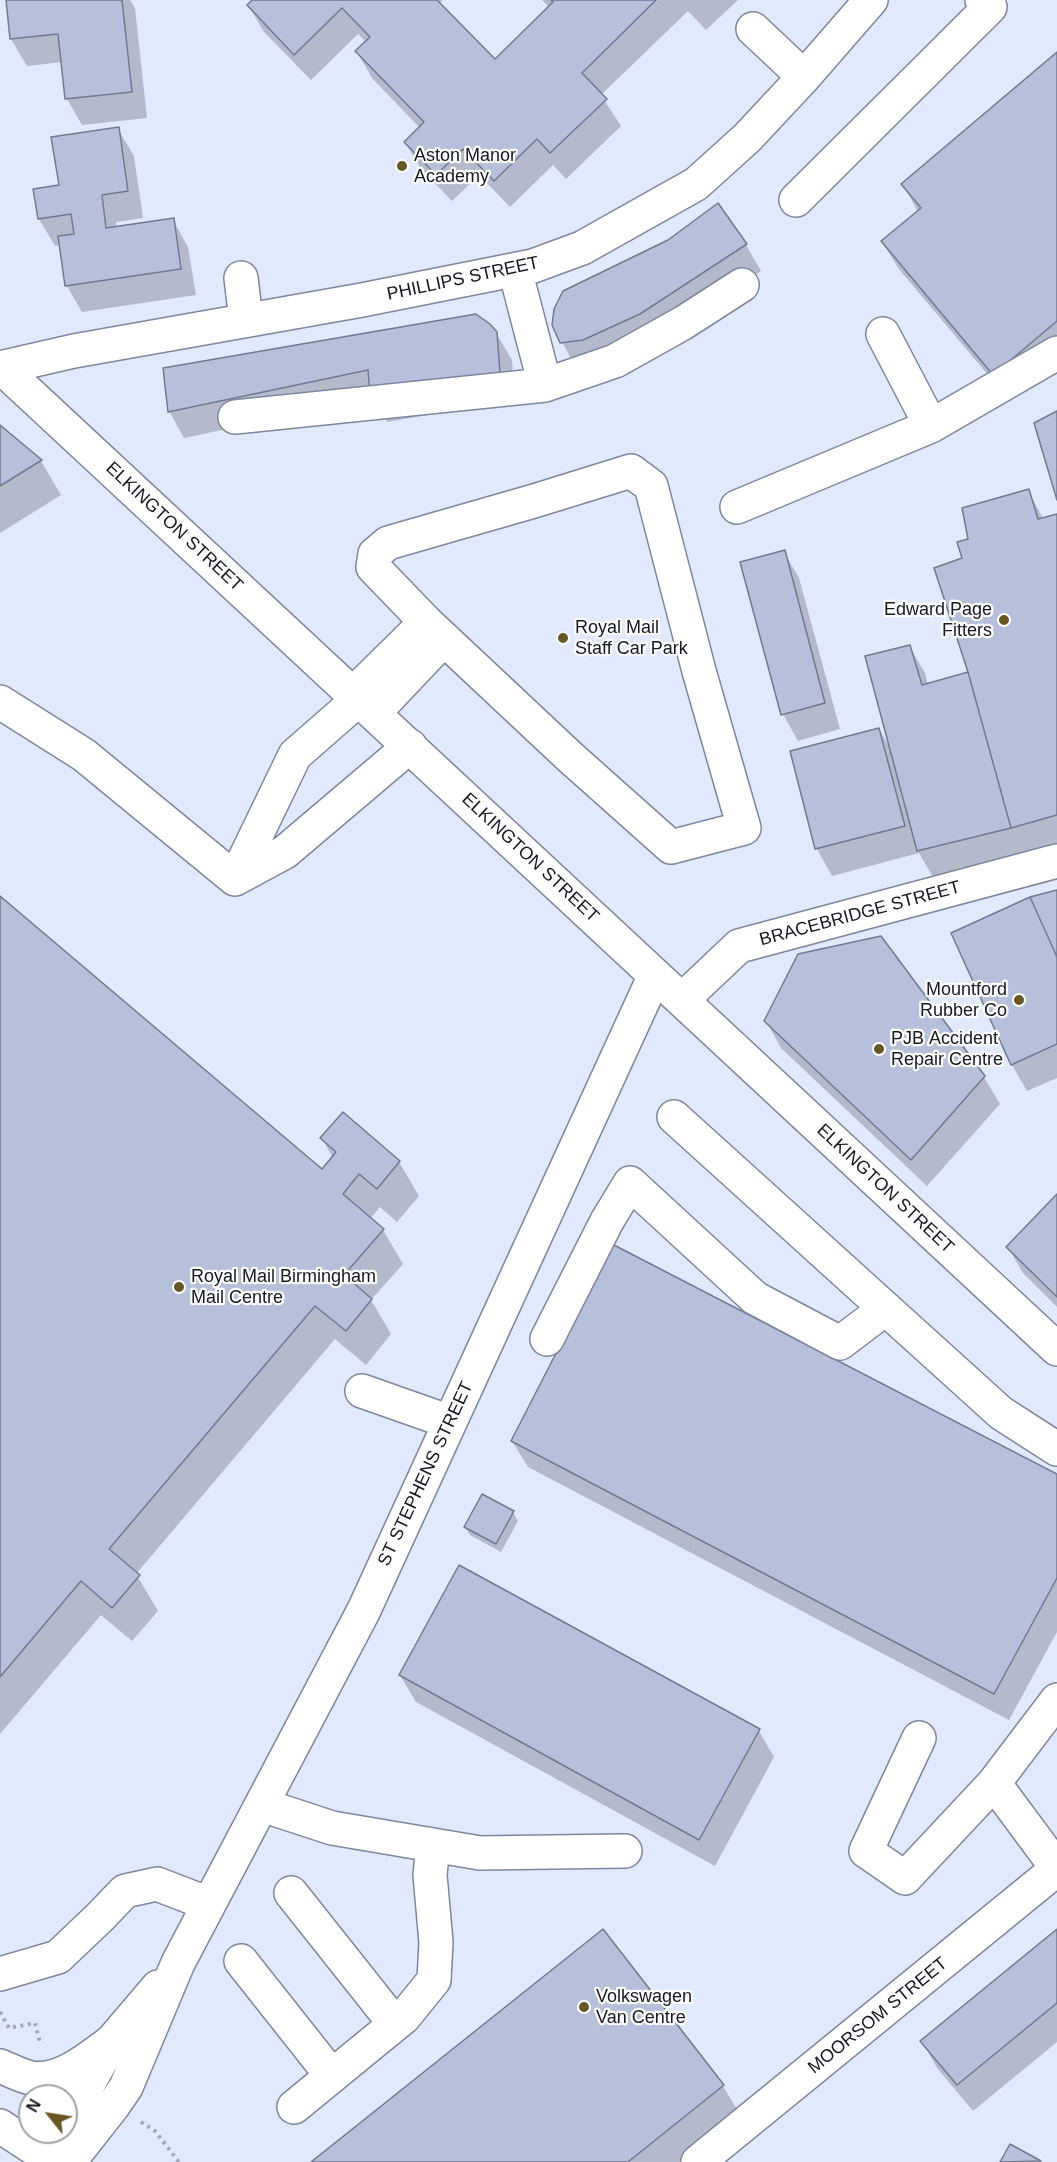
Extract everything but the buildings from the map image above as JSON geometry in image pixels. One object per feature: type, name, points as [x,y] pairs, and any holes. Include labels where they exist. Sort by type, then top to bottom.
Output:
[{"type":"main road","name":"PHILLIPS STREET","points":[[1,368],[74,351],[362,300],[515,270],[533,266],[582,248],[696,184],[747,138],[871,0]]},
{"type":"main road","points":[[796,200],[990,8],[982,0]]},
{"type":"main road","points":[[753,29],[804,77]]},
{"type":"main road","points":[[515,270],[545,385]]},
{"type":"main road","points":[[241,278],[246,320]]},
{"type":"main road","points":[[235,417],[545,385],[615,361],[742,285]]},
{"type":"main road","points":[[883,334],[931,426]]},
{"type":"main road","points":[[737,507],[931,426],[1057,353]]},
{"type":"main road","name":"ELKINGTON STREET","points":[[1,368],[1057,1349]]},
{"type":"main road","points":[[631,471],[651,486],[694,652],[744,828],[672,847],[570,757],[435,631],[373,567],[375,555],[388,543],[631,471]]},
{"type":"main road","points":[[235,879],[295,755],[362,702],[435,631]]},
{"type":"main road","points":[[0,702],[84,755],[235,879]]},
{"type":"main road","points":[[235,879],[285,852],[410,746]]},
{"type":"main road","name":"BRACEBRIDGE STREET","points":[[682,1000],[739,946],[1057,861]]},
{"type":"main road","name":"ST STEPHENS STREET","points":[[67,2162],[114,2106],[126,2087],[178,1963],[364,1610],[655,975]]},
{"type":"main road","points":[[674,1117],[1001,1413],[1057,1449]]},
{"type":"main road","points":[[548,1339],[607,1221],[630,1183],[755,1298],[840,1343],[885,1310]]},
{"type":"main road","points":[[362,1391],[450,1422]]},
{"type":"main road","points":[[919,1738],[866,1851],[905,1878],[994,1783],[1057,1700]]},
{"type":"main road","points":[[994,1783],[1057,1869]]},
{"type":"main road","points":[[262,1805],[332,1828],[480,1853],[625,1851]]},
{"type":"main road","points":[[294,2107],[404,2017],[434,1980],[436,1942],[430,1875],[433,1845]]},
{"type":"main road","name":"MOORSOM STREET","points":[[709,2159],[1057,1869]]},
{"type":"main road","points":[[10,1966],[58,1957],[125,1891],[157,1884],[209,1904]]},
{"type":"main road","points":[[291,1893],[396,2024]]},
{"type":"main road","points":[[241,1961],[332,2076]]},
{"type":"main road","name":"ST STEPHENS STREET","points":[[67,2162],[82,2094],[112,2041],[178,1963]]},
{"type":"main road","points":[[0,2066],[29,2078],[45,2079],[80,2065],[112,2041]]},
{"type":"main road","points":[[0,2126],[55,2162]]},
{"type":"path","points":[[0,2012],[9,2028]]},
{"type":"place","name":"Aston Manor Academy","points":[[402,166]]},
{"type":"place","name":"Edward Page Fitters","points":[[1004,620]]},
{"type":"place","name":"Royal Mail Staff Car Park","points":[[563,638]]},
{"type":"place","name":"Mountford Rubber Co","points":[[1019,1000]]},
{"type":"place","name":"PJB Accident Repair Centre","points":[[879,1049]]},
{"type":"place","name":"Royal Mail Birmingham Mail Centre","points":[[179,1287]]},
{"type":"place","name":"Volkswagen Van Centre","points":[[584,2007]]}]
